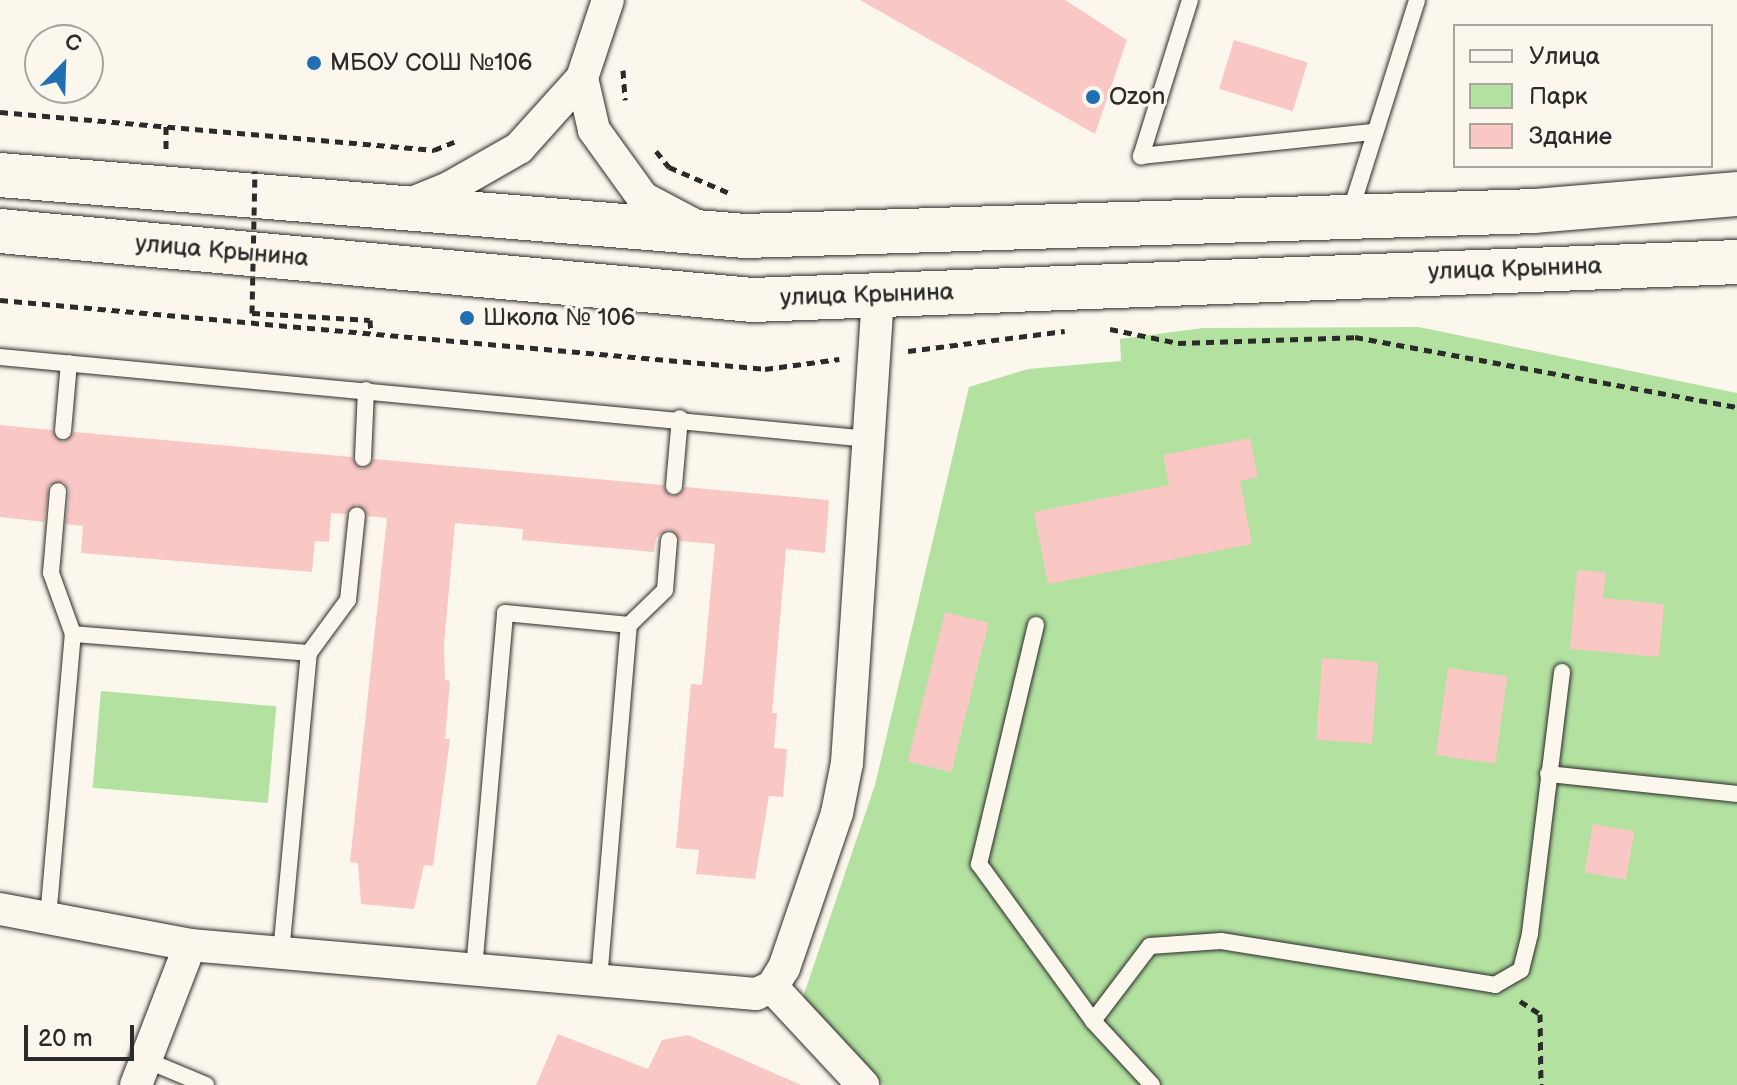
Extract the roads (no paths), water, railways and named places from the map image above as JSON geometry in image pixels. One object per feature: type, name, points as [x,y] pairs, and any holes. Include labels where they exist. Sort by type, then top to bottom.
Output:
[{"type":"main road","points":[[0,175],[710,233],[1534,211],[1737,194]]},
{"type":"main road","name":"улица Крынина","points":[[0,231],[753,300],[1737,262]]},
{"type":"street","points":[[401,207],[449,188],[519,148],[582,78],[608,0]]},
{"type":"street","points":[[582,78],[594,130],[643,198],[710,233]]},
{"type":"street","points":[[0,909],[190,945],[756,994],[772,987],[784,968],[837,813],[847,763],[878,294]]},
{"type":"street","points":[[141,1072],[190,945]]},
{"type":"street","points":[[772,987],[863,1085]]},
{"type":"lane","points":[[1190,0],[1141,156],[1372,132]]},
{"type":"lane","points":[[1349,217],[1372,132],[1417,0]]},
{"type":"lane","points":[[0,357],[680,418],[869,439]]},
{"type":"lane","points":[[63,431],[69,363]]},
{"type":"lane","points":[[363,458],[366,390]]},
{"type":"lane","points":[[674,486],[680,418]]},
{"type":"lane","points":[[48,918],[73,634],[51,573],[58,491]]},
{"type":"lane","points":[[281,953],[309,653],[348,600],[357,515]]},
{"type":"lane","points":[[599,980],[629,625],[665,590],[669,540]]},
{"type":"lane","points":[[474,969],[505,613],[629,625]]},
{"type":"lane","points":[[1036,625],[979,864],[1093,1021],[1152,1085]]},
{"type":"lane","points":[[73,634],[309,653]]},
{"type":"lane","points":[[1093,1021],[1150,946],[1221,941],[1495,985],[1521,970],[1562,672]]},
{"type":"lane","points":[[1548,774],[1737,794]]},
{"type":"lane","points":[[141,1072],[206,1085]]},
{"type":"place","name":"МБОУ СОШ №106","points":[[314,63]]},
{"type":"place","name":"Ozon","points":[[1093,97]]},
{"type":"place","name":"Школа № 106","points":[[467,318]]}]
